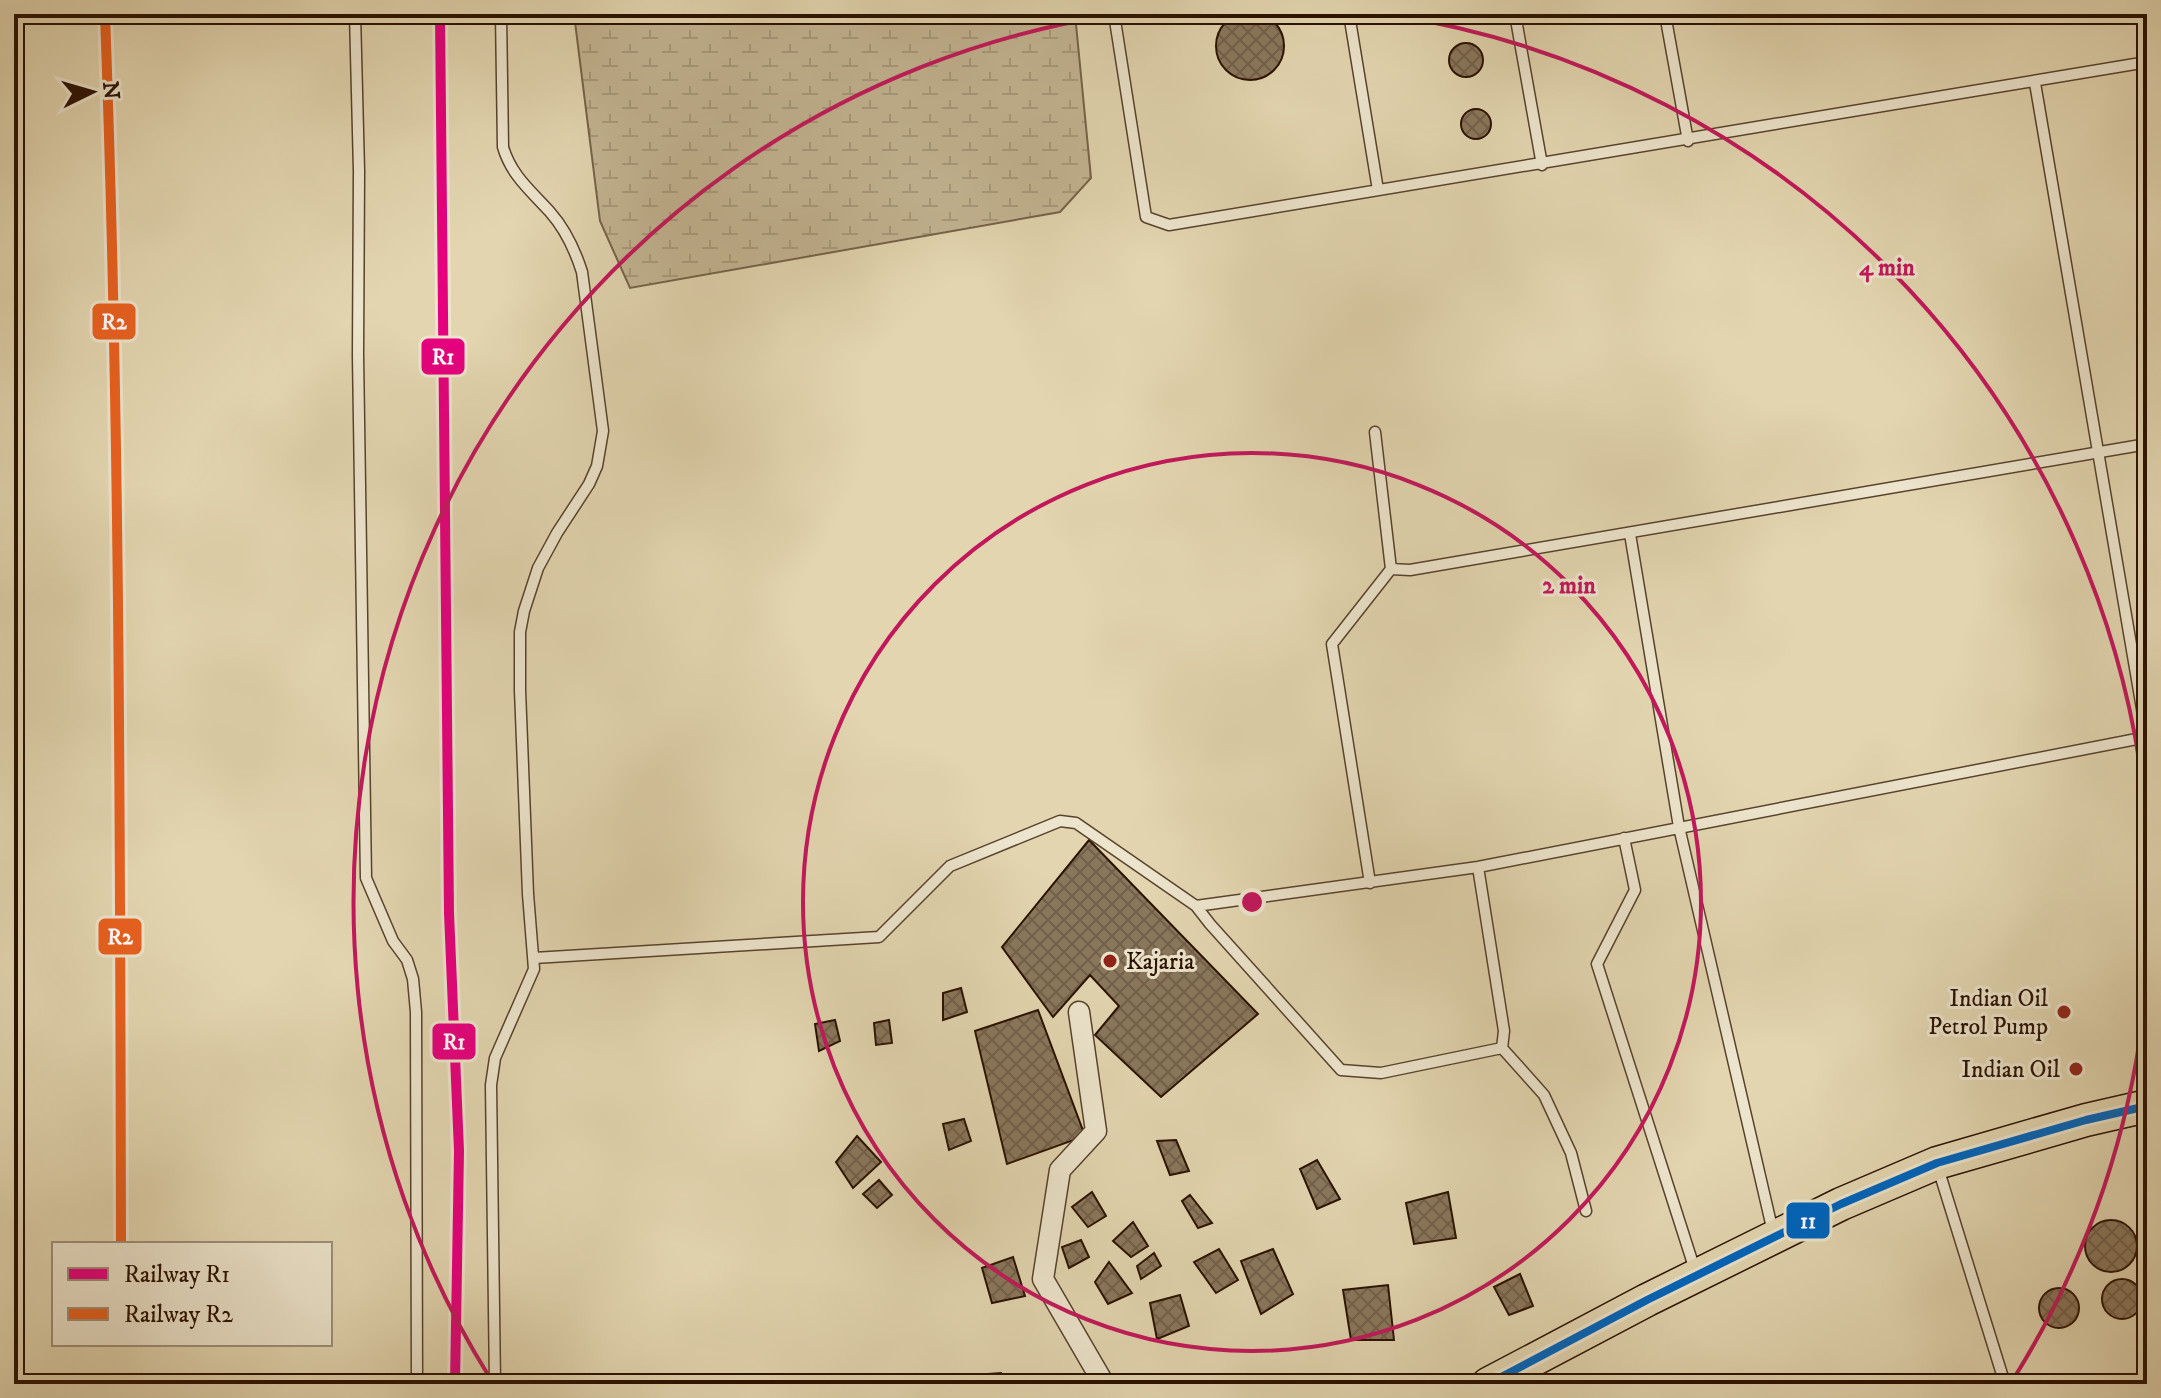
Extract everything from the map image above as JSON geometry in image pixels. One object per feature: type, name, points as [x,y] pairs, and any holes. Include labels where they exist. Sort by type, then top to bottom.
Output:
[{"type":"main road","points":[[1488,1384],[1530,1374],[1697,1276],[1841,1204],[1937,1163],[2086,1120],[2147,1106]]},
{"type":"street","points":[[1079,1012],[1096,1131],[1060,1170],[1043,1279],[1104,1384]]},
{"type":"lane","points":[[355,14],[366,878],[393,941],[407,960],[413,979],[416,1012],[417,1384]]},
{"type":"lane","points":[[495,1384],[491,1085],[495,1058],[534,969],[528,894],[520,632],[538,568],[589,484],[601,452],[603,431],[582,272],[576,250],[553,215],[516,175],[503,147],[501,14]]},
{"type":"lane","points":[[1114,14],[1146,217],[1169,225],[1688,141],[2147,62]]},
{"type":"lane","points":[[1349,14],[1378,190]]},
{"type":"lane","points":[[1515,14],[1542,165]]},
{"type":"lane","points":[[1665,14],[1688,141]]},
{"type":"lane","points":[[1196,906],[1478,867],[2147,737],[2035,83]]},
{"type":"lane","points":[[1370,883],[1332,644],[1391,569],[1375,432]]},
{"type":"lane","points":[[1391,569],[1410,570],[1630,534],[2147,444]]},
{"type":"lane","points":[[1630,534],[1679,827],[1774,1238]]},
{"type":"lane","points":[[534,958],[879,937],[950,866],[1060,821],[1076,823],[1196,906],[1341,1070],[1381,1073],[1502,1048]]},
{"type":"lane","points":[[1624,838],[1635,890],[1597,964],[1697,1276]]},
{"type":"lane","points":[[1478,867],[1504,1031],[1502,1048],[1544,1095],[1571,1153],[1586,1211]]},
{"type":"lane","points":[[1937,1163],[2005,1384]]},
{"type":"lane","points":[[2135,1384],[2147,1381]]},
{"type":"green space","points":[[574,14],[1075,14],[1091,178],[1060,212],[630,288],[600,221]]},
{"type":"building","points":[[1250,12],[1274,22],[1284,46],[1274,70],[1250,80],[1226,70],[1216,46],[1226,22]]},
{"type":"building","points":[[1466,43],[1478,48],[1483,60],[1478,72],[1466,77],[1454,72],[1449,60],[1454,48]]},
{"type":"building","points":[[1476,109],[1482,110],[1490,118],[1490,130],[1482,138],[1476,139],[1470,138],[1462,130],[1461,124],[1462,118],[1470,110]]},
{"type":"building","name":"Kajaria","points":[[1089,840],[1258,1014],[1161,1097],[1095,1035],[1119,1006],[1090,975],[1053,1017],[1002,947]]},
{"type":"building","points":[[961,988],[967,1012],[943,1020],[943,993]]},
{"type":"building","points":[[1038,1010],[1085,1136],[1007,1164],[975,1031]]},
{"type":"building","points":[[835,1020],[840,1041],[819,1051],[815,1024]]},
{"type":"building","points":[[889,1020],[892,1043],[876,1045],[874,1023]]},
{"type":"building","points":[[964,1119],[971,1141],[949,1150],[943,1124]]},
{"type":"building","points":[[857,1136],[881,1162],[853,1188],[836,1162]]},
{"type":"building","points":[[1176,1140],[1189,1171],[1170,1175],[1157,1141]]},
{"type":"building","points":[[1317,1160],[1340,1199],[1317,1209],[1300,1169]]},
{"type":"building","points":[[879,1180],[892,1195],[877,1208],[863,1194]]},
{"type":"building","points":[[1092,1192],[1106,1216],[1088,1227],[1072,1207]]},
{"type":"building","points":[[1448,1192],[1456,1238],[1414,1244],[1406,1203]]},
{"type":"building","points":[[1190,1195],[1212,1223],[1198,1228],[1182,1201]]},
{"type":"building","points":[[2111,1220],[2129,1228],[2137,1246],[2129,1264],[2111,1272],[2093,1264],[2085,1246],[2093,1228]]},
{"type":"building","points":[[1133,1222],[1148,1246],[1131,1257],[1113,1241]]},
{"type":"building","points":[[1081,1240],[1089,1257],[1069,1268],[1062,1247]]},
{"type":"building","points":[[1219,1249],[1238,1280],[1216,1293],[1194,1262]]},
{"type":"building","points":[[1273,1249],[1293,1294],[1261,1314],[1241,1261]]},
{"type":"building","points":[[1154,1253],[1161,1266],[1141,1279],[1137,1266]]},
{"type":"building","points":[[1013,1257],[1025,1296],[992,1303],[982,1268]]},
{"type":"building","points":[[1109,1262],[1132,1293],[1108,1304],[1095,1282]]},
{"type":"building","points":[[1520,1274],[1533,1306],[1509,1315],[1494,1287]]},
{"type":"building","points":[[2122,1279],[2136,1285],[2142,1299],[2136,1313],[2122,1319],[2108,1313],[2102,1299],[2108,1285]]},
{"type":"building","points":[[1388,1285],[1394,1340],[1351,1340],[1343,1290]]},
{"type":"building","points":[[2059,1288],[2073,1294],[2079,1308],[2073,1322],[2059,1328],[2045,1322],[2039,1308],[2045,1294]]},
{"type":"building","points":[[1180,1295],[1189,1326],[1157,1339],[1150,1303]]},
{"type":"building","points":[[1001,1373],[1003,1384],[978,1384],[975,1375]]},
{"type":"rail line","name":"R2","points":[[105,14],[116,475],[121,1242]]},
{"type":"rail line","name":"R1","points":[[440,14],[449,913],[459,1151],[455,1384]]},
{"type":"transit line","name":"11","points":[[1488,1384],[1647,1300],[1841,1204],[1937,1163],[2086,1120],[2147,1106]]},
{"type":"place","name":"Kajaria","points":[[1110,961]]},
{"type":"place","name":"Indian Oil Petrol Pump","points":[[2064,1012]]},
{"type":"place","name":"Indian Oil","points":[[2076,1069]]}]
